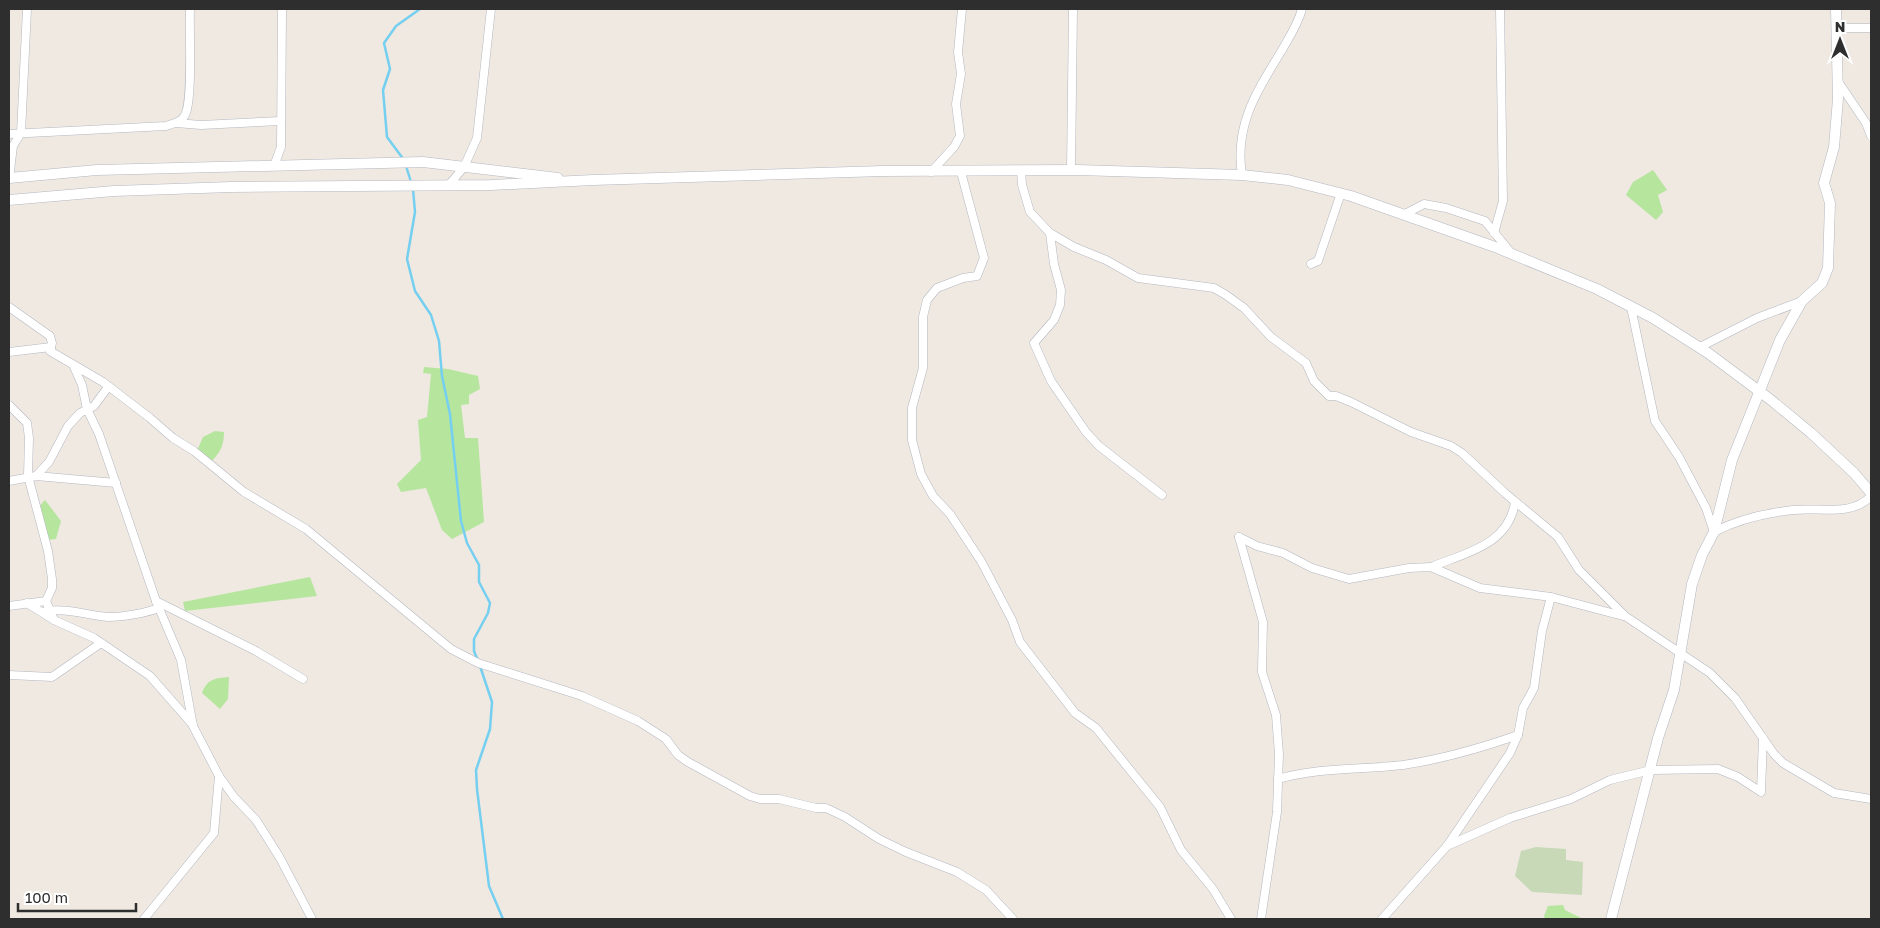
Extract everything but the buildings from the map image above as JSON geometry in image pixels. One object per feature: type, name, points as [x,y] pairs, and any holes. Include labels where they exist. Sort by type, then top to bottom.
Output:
[{"type":"street","points":[[27,9],[21,133],[13,146],[9,179],[97,170],[423,162],[584,180]]},
{"type":"street","points":[[9,134],[166,126],[176,123],[185,116],[189,98],[190,9]]},
{"type":"street","points":[[274,166],[281,147],[282,9]]},
{"type":"street","points":[[448,186],[464,167],[477,138],[491,9]]},
{"type":"street","points":[[931,172],[954,147],[960,136],[956,104],[961,74],[958,52],[962,9]]},
{"type":"street","points":[[1071,170],[1073,9]]},
{"type":"street","points":[[1242,175],[1239,142],[1242,126],[1299,20],[1302,9]]},
{"type":"street","points":[[1494,233],[1503,201],[1500,9]]},
{"type":"street","points":[[1611,919],[1658,738],[1671,701],[1692,584],[1702,555],[1714,532],[1732,460],[1780,340],[1802,301],[1822,283],[1828,268],[1830,203],[1824,183],[1834,147],[1838,100],[1836,9]]},
{"type":"street","points":[[1836,28],[1871,28]]},
{"type":"street","points":[[1837,80],[1866,123],[1871,136]]},
{"type":"street","points":[[176,123],[201,125],[281,121]]},
{"type":"street","points":[[9,200],[114,191],[231,187],[448,186],[787,173],[1071,170],[1242,175],[1288,180],[1342,193],[1405,214],[1512,254],[1582,283],[1671,328],[1700,347],[1811,433],[1854,473],[1871,494],[1865,503],[1839,510],[1792,510],[1733,522],[1714,532]]},
{"type":"street","points":[[1021,171],[1022,185],[1030,212],[1050,233],[1074,248],[1106,260],[1138,278],[1214,288],[1235,300],[1271,337],[1306,363],[1314,381],[1329,396],[1336,396],[1351,402],[1411,432],[1451,446],[1558,537],[1568,556],[1579,570],[1625,616],[1710,673],[1735,698],[1783,763],[1834,793],[1871,800]]},
{"type":"street","points":[[961,172],[984,258],[977,276],[963,278],[937,288],[927,300],[923,318],[923,368],[912,408],[912,440],[921,474],[933,496],[950,514],[982,561],[1012,620],[1020,642],[1075,713],[1096,728],[1160,807],[1181,850],[1213,889],[1231,919]]},
{"type":"street","points":[[1311,264],[1318,261],[1342,193]]},
{"type":"street","points":[[1405,214],[1424,204],[1446,208],[1485,221],[1512,254]]},
{"type":"street","points":[[1050,233],[1054,264],[1061,290],[1060,305],[1054,320],[1034,343],[1052,381],[1086,432],[1100,446],[1162,495]]},
{"type":"street","points":[[1700,347],[1757,318],[1802,301]]},
{"type":"street","points":[[9,307],[50,336],[50,351],[108,387],[150,418],[173,438],[194,451],[244,492],[306,529],[451,649],[478,662],[582,696],[638,721],[666,739],[678,755],[688,762],[750,796],[760,799],[779,799],[816,808],[826,808],[845,816],[879,838],[906,852],[957,872],[986,890],[1013,919]]},
{"type":"street","points":[[1631,307],[1655,421],[1679,457],[1706,508],[1714,532]]},
{"type":"street","points":[[9,352],[51,347]]},
{"type":"street","points":[[74,367],[82,385],[87,409],[99,434],[158,604],[181,660],[194,726]]},
{"type":"street","points":[[32,476],[49,462],[68,426],[80,412],[94,406],[108,387]]},
{"type":"street","points":[[9,404],[27,423],[30,438],[32,476],[52,579],[52,588],[46,601],[54,620]]},
{"type":"street","points":[[9,481],[32,476],[116,483]]},
{"type":"street","points":[[1261,919],[1277,812],[1276,715],[1262,672],[1263,622],[1239,537],[1257,546],[1283,554],[1312,568],[1349,579],[1409,568],[1431,567],[1491,543],[1508,524],[1513,514],[1515,502]]},
{"type":"street","points":[[1431,567],[1480,588],[1551,597],[1625,616]]},
{"type":"street","points":[[1382,919],[1447,846],[1510,753],[1518,735],[1523,708],[1534,688],[1542,630],[1551,597]]},
{"type":"street","points":[[9,606],[46,601]]},
{"type":"street","points":[[27,603],[54,620],[101,642],[150,676],[194,726],[219,776],[234,797],[256,820],[280,858],[312,919]]},
{"type":"street","points":[[41,612],[64,609],[109,617],[148,612],[158,604]]},
{"type":"street","points":[[158,604],[256,651],[303,679]]},
{"type":"street","points":[[9,675],[52,677],[101,642]]},
{"type":"street","points":[[1278,779],[1303,772],[1403,765],[1474,751],[1518,735]]},
{"type":"street","points":[[1447,846],[1510,818],[1571,799],[1610,780],[1650,770],[1718,769],[1738,777],[1761,792],[1763,738]]},
{"type":"street","points":[[144,919],[214,833],[219,776]]},
{"type":"green space","points":[[1653,170],[1667,190],[1658,195],[1663,212],[1656,220],[1626,195],[1633,182]]},
{"type":"green space","points":[[424,367],[448,369],[478,376],[480,389],[469,395],[469,404],[461,405],[465,438],[478,438],[484,522],[452,539],[442,530],[426,488],[401,492],[397,484],[421,460],[418,420],[427,417],[431,374],[423,373]]},
{"type":"green space","points":[[215,431],[224,432],[223,441],[219,453],[209,464],[196,453],[203,437]]},
{"type":"green space","points":[[45,500],[61,521],[56,539],[46,540],[37,509]]},
{"type":"green space","points":[[310,577],[317,596],[185,611],[183,602]]},
{"type":"green space","points":[[229,677],[228,699],[220,709],[202,693],[206,685],[212,680]]},
{"type":"green space","points":[[1536,847],[1566,849],[1566,860],[1583,862],[1582,895],[1532,892],[1515,876],[1521,851]]},
{"type":"green space","points":[[1563,905],[1565,910],[1583,919],[1545,919],[1544,916],[1548,906]]},
{"type":"waterway","points":[[404,160],[387,137],[383,90],[390,69],[384,43],[396,26],[420,9]]},
{"type":"waterway","points":[[406,166],[411,182]]},
{"type":"waterway","points":[[413,189],[415,212],[407,259],[415,291],[431,315],[439,341],[442,376],[450,414],[461,521],[467,543],[479,565],[479,582],[490,603],[488,613],[474,639],[474,651],[478,661]]},
{"type":"waterway","points":[[480,666],[492,702],[490,729],[476,770],[477,789],[489,886],[503,919]]}]
